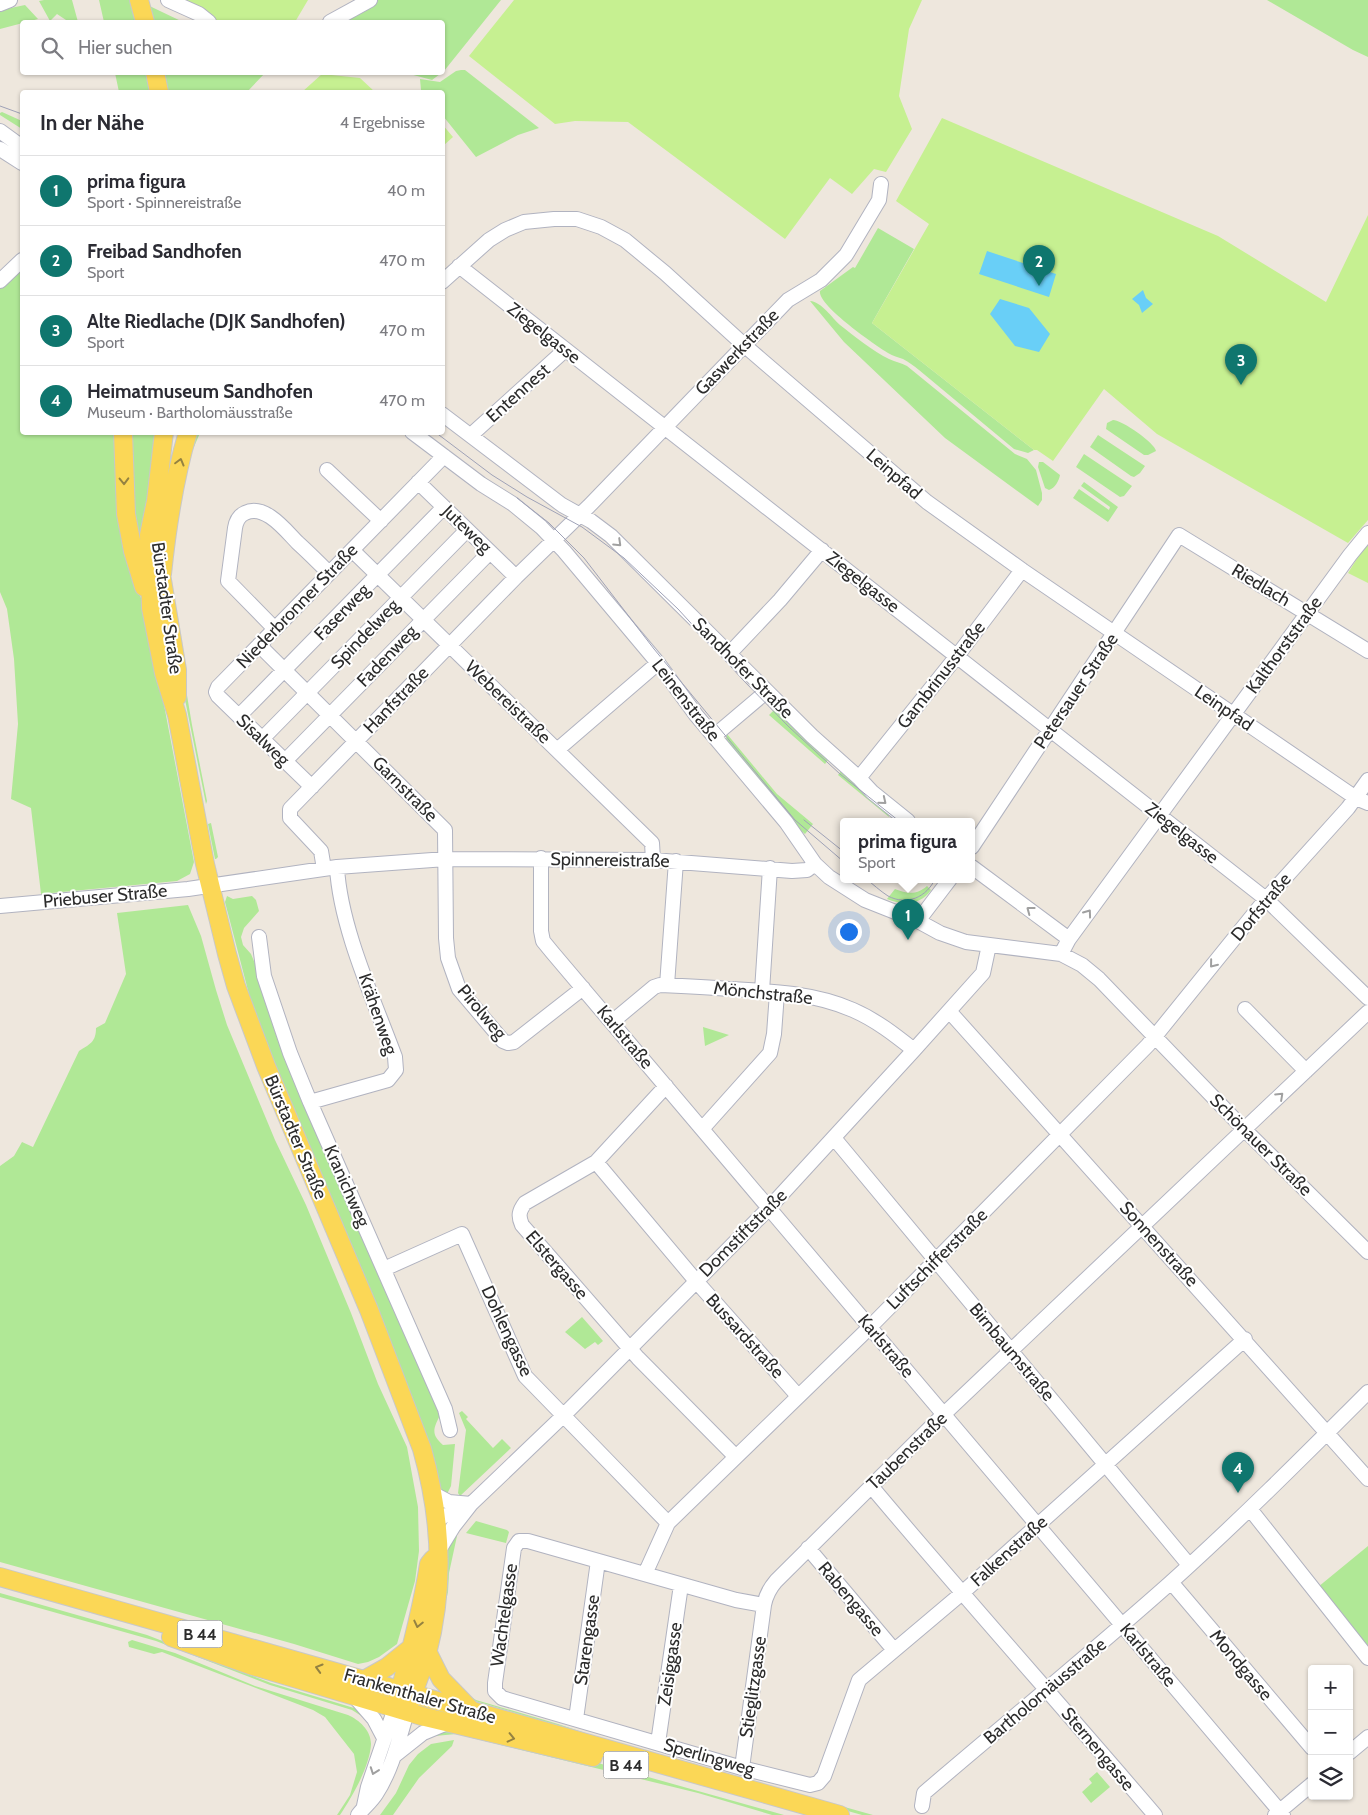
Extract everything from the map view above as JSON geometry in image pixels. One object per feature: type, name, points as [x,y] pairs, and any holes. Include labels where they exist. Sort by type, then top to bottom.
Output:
[{"type":"main road","points":[[139,0],[144,20]]},
{"type":"main road","points":[[156,75],[159,90]]},
{"type":"main road","points":[[123,435],[126,514],[132,551],[151,608]]},
{"type":"main road","name":"Bürstadter Straße","points":[[164,435],[156,501],[149,535],[151,608],[164,673],[177,715],[210,886],[236,986],[266,1066],[369,1310],[422,1448],[432,1493],[439,1550],[437,1602],[401,1710]]},
{"type":"main road","points":[[161,579],[167,523],[175,479],[187,435]]},
{"type":"main road","name":"Bürstadter Straße","points":[[156,501],[161,579],[177,670],[177,715]]},
{"type":"main road","name":"Frankenthaler Straße","points":[[0,1577],[840,1815]]},
{"type":"main road","name":"Frankenthaler Straße","points":[[0,1588],[164,1634],[250,1666],[401,1710],[447,1723],[614,1762],[803,1815]]},
{"type":"main road","points":[[364,1680],[420,1649],[441,1679],[471,1710]]},
{"type":"street","points":[[0,4],[10,0]]},
{"type":"street","points":[[168,0],[199,14],[206,20]]},
{"type":"street","points":[[334,20],[370,0]]},
{"type":"street","points":[[0,131],[20,146]]},
{"type":"street","points":[[0,149],[20,162]]},
{"type":"street","name":"Gaswerkstraße","points":[[579,515],[788,300],[821,280],[841,261],[879,200],[881,184]]},
{"type":"street","name":"Leinpfad","points":[[445,279],[489,240],[511,227],[532,221],[577,219],[601,227],[625,240],[927,502],[1022,570],[1233,715],[1362,800]]},
{"type":"street","points":[[0,281],[20,262]]},
{"type":"street","name":"Ziegelgasse","points":[[459,266],[1266,899],[1368,998]]},
{"type":"street","name":"Entennest","points":[[471,435],[565,350]]},
{"type":"street","name":"Sandhofer Straße","points":[[445,416],[562,505],[591,521],[611,536],[766,692],[872,792],[904,818]]},
{"type":"street","points":[[416,435],[481,484],[513,504],[553,540],[579,515]]},
{"type":"street","name":"Niederbronner Straße","points":[[216,692],[218,687],[444,456]]},
{"type":"street","points":[[328,470],[380,521]]},
{"type":"street","name":"Juteweg","points":[[418,482],[516,577]]},
{"type":"street","name":"Faserweg","points":[[239,716],[444,507]]},
{"type":"street","points":[[275,629],[228,581],[234,528],[236,521],[242,514],[252,510],[266,514],[276,521],[329,573]]},
{"type":"street","name":"Spindelweg","points":[[262,739],[467,530]]},
{"type":"street","name":"Kalthorststraße","points":[[1060,954],[1069,939],[1368,533]]},
{"type":"street","name":"Riedlach","points":[[1179,534],[1368,651]]},
{"type":"street","name":"Petersauer Straße","points":[[975,842],[1179,534]]},
{"type":"street","name":"Hanfstraße","points":[[331,868],[321,851],[290,818],[290,809],[553,540]]},
{"type":"street","name":"Leinenstraße","points":[[553,540],[590,581],[658,663],[696,715],[786,822],[815,864]]},
{"type":"street","name":"Webereistraße","points":[[352,550],[652,843],[653,860]]},
{"type":"street","points":[[729,654],[780,600],[822,550]]},
{"type":"street","name":"Fadenweg","points":[[285,761],[490,552]]},
{"type":"street","name":"Gambrinusstraße","points":[[859,778],[957,656],[1022,570]]},
{"type":"street","name":"Garnstraße","points":[[259,645],[443,826],[446,835],[446,858]]},
{"type":"street","points":[[557,750],[658,663]]},
{"type":"street","name":"Sisalweg","points":[[216,692],[312,787]]},
{"type":"street","points":[[714,736],[766,692]]},
{"type":"street","name":"Dorfstraße","points":[[1155,1036],[1266,899],[1362,800],[1368,780]]},
{"type":"street","name":"Spinnereistraße","points":[[210,886],[331,868],[446,858],[653,860],[792,871],[807,870],[815,864]]},
{"type":"street","name":"Pirolweg","points":[[446,858],[446,938],[448,958],[453,975],[459,989],[502,1041],[514,1042],[583,988]]},
{"type":"street","name":"Karlstraße","points":[[541,858],[541,931],[543,941],[1037,1526],[1123,1625],[1280,1814]]},
{"type":"street","points":[[667,985],[676,861]]},
{"type":"street","points":[[815,864],[829,877],[866,900],[940,933],[966,942],[1060,954],[1091,972],[1155,1036]]},
{"type":"street","name":"Krähenweg","points":[[310,1102],[388,1080],[396,1070],[394,1057],[350,934],[338,878],[331,868]]},
{"type":"street","points":[[762,990],[770,868]]},
{"type":"street","points":[[975,869],[1069,939]]},
{"type":"street","points":[[918,922],[947,883]]},
{"type":"street","name":"Priebuser Straße","points":[[0,906],[210,886]]},
{"type":"street","name":"Kranichweg","points":[[259,937],[264,976],[290,1053],[445,1409],[450,1430]]},
{"type":"street","name":"Domstiftstraße","points":[[471,1504],[563,1416],[769,1208],[834,1138],[983,973],[989,945]]},
{"type":"street","name":"Mönchstraße","points":[[612,1022],[654,987],[660,985],[762,990],[806,996],[831,1002],[852,1010],[874,1021],[914,1050]]},
{"type":"street","points":[[702,1129],[770,1053],[774,1034],[777,993]]},
{"type":"street","points":[[1245,1009],[1306,1071]]},
{"type":"street","name":"Sonnenstraße","points":[[949,1011],[1245,1339],[1368,1479]]},
{"type":"street","name":"Taubenstraße","points":[[764,1606],[765,1596],[769,1589],[944,1414],[1012,1352],[1368,1012]]},
{"type":"street","name":"Schönauer Straße","points":[[1155,1036],[1244,1129],[1368,1252]]},
{"type":"street","name":"Luftschifferstraße","points":[[645,1574],[668,1523],[870,1327],[1155,1036]]},
{"type":"street","name":"Elstergasse","points":[[666,1086],[596,1162],[525,1203],[519,1210],[519,1218],[522,1225],[630,1348],[736,1457]]},
{"type":"street","name":"Birnbaumstraße","points":[[834,1138],[1189,1565]]},
{"type":"street","name":"Bussardstraße","points":[[596,1162],[696,1281],[798,1396]]},
{"type":"street","name":"Dohlengasse","points":[[384,1269],[462,1234],[525,1376],[668,1523]]},
{"type":"street","name":"Falkenstraße","points":[[810,1785],[818,1783],[824,1776],[859,1680],[962,1594],[1245,1339]]},
{"type":"street","name":"Bartholomäusstraße","points":[[922,1806],[924,1793],[1123,1625],[1171,1582],[1250,1509],[1368,1392]]},
{"type":"street","name":"Sternengasse","points":[[871,1486],[962,1594],[1047,1688],[1155,1815]]},
{"type":"street","points":[[432,1493],[449,1502],[471,1504]]},
{"type":"street","points":[[436,1520],[471,1504]]},
{"type":"street","points":[[439,1550],[453,1527],[471,1504]]},
{"type":"street","points":[[1250,1509],[1368,1658]]},
{"type":"street","name":"Wachtelgasse","points":[[495,1691],[494,1683],[514,1548],[519,1541],[598,1561]]},
{"type":"street","name":"Rabengasse","points":[[808,1548],[894,1650]]},
{"type":"street","points":[[598,1561],[736,1600],[764,1606]]},
{"type":"street","name":"Starengasse","points":[[576,1719],[598,1561]]},
{"type":"street","name":"Mondgasse","points":[[1171,1582],[1308,1743]]},
{"type":"street","name":"Zeisiggasse","points":[[658,1743],[681,1584]]},
{"type":"street","name":"Stieglitzgasse","points":[[742,1768],[764,1606]]},
{"type":"street","name":"Sperlingweg","points":[[495,1691],[502,1698],[742,1768],[810,1785]]},
{"type":"street","points":[[354,1696],[374,1719],[384,1738]]},
{"type":"street","points":[[361,1810],[384,1738],[401,1710]]},
{"type":"street","points":[[361,1810],[375,1795],[383,1782],[393,1757],[401,1710]]},
{"type":"street","points":[[393,1757],[424,1733],[447,1723]]},
{"type":"street","points":[[1353,1750],[1368,1737]]},
{"type":"street","points":[[1280,1814],[1308,1788]]},
{"type":"green space","points":[[72,0],[77,20],[66,20],[57,14],[49,20],[39,1]]},
{"type":"green space","points":[[99,0],[137,0],[179,20],[104,20]]},
{"type":"green space","points":[[177,0],[308,0],[296,20],[212,20]]},
{"type":"green space","points":[[377,0],[501,0],[445,70],[445,20],[343,20]]},
{"type":"green space","points":[[514,0],[922,0],[909,29],[899,96],[912,129],[886,172],[874,169],[852,194],[830,178],[785,239],[628,122],[575,121],[555,124],[469,56]]},
{"type":"green space","points":[[1267,0],[1368,0],[1368,57],[1353,50]]},
{"type":"green space","points":[[25,5],[38,19],[20,20],[20,24],[0,29],[0,12]]},
{"type":"green space","points":[[465,70],[539,128],[518,135],[476,157],[445,118],[445,90],[421,90],[420,79],[440,82],[456,71]]},
{"type":"green space","points":[[115,75],[263,75],[249,90],[119,90]]},
{"type":"green space","points":[[321,75],[332,75],[360,78],[373,90],[304,90]]},
{"type":"green space","points":[[413,75],[439,75],[432,80]]},
{"type":"green space","points":[[2,112],[20,120],[20,128],[0,115]]},
{"type":"green space","points":[[942,118],[1218,236],[1326,302],[1368,215],[1368,520],[1348,543],[1157,434],[1104,389],[1053,461],[1037,450],[1034,450],[872,323],[929,224],[896,201]]},
{"type":"green space","points":[[445,128],[453,137],[445,144]]},
{"type":"green space","points":[[878,228],[914,249],[872,323],[1034,450],[1028,453],[1014,449],[913,366],[903,359],[888,353],[848,324],[837,315],[822,297],[820,291],[853,267],[855,268]]},
{"type":"green space","points":[[20,268],[20,435],[117,435],[125,546],[148,621],[194,862],[190,874],[177,881],[41,894],[31,808],[11,799],[18,724],[14,659],[7,609],[0,592],[0,287]]},
{"type":"green space","points":[[810,301],[823,307],[840,325],[871,348],[889,359],[907,366],[1015,454],[1027,459],[1036,470],[1042,493],[1042,500],[1038,506],[945,438],[844,342]]},
{"type":"green space","points":[[1113,420],[1138,432],[1156,451],[1144,455],[1106,429],[1107,423]]},
{"type":"green space","points":[[127,435],[156,435],[145,577],[134,541]]},
{"type":"green space","points":[[192,435],[199,435],[190,456],[171,546],[170,594],[206,804],[170,625],[169,528]]},
{"type":"green space","points":[[1098,435],[1145,466],[1140,473],[1134,477],[1131,476],[1090,447]]},
{"type":"green space","points":[[1084,454],[1132,486],[1124,496],[1120,497],[1076,467]]},
{"type":"green space","points":[[1039,462],[1043,462],[1060,475],[1059,480],[1049,490],[1045,488],[1038,467]]},
{"type":"green space","points":[[1084,482],[1118,507],[1108,522],[1073,498],[1079,489],[1109,510],[1110,507],[1081,486]]},
{"type":"green space","points":[[1368,541],[1368,583],[1348,573]]},
{"type":"green space","points":[[776,708],[888,812],[889,817],[838,775],[841,771],[828,760],[825,764],[769,715]]},
{"type":"green space","points":[[727,734],[777,794],[813,824],[805,834],[727,744]]},
{"type":"green space","points":[[211,823],[218,857],[216,859],[208,824]]},
{"type":"green space","points":[[927,886],[931,890],[927,895],[911,903],[899,903],[887,899],[895,889],[912,893]]},
{"type":"green space","points":[[227,896],[233,899],[252,896],[256,900],[259,911],[244,928],[241,937],[243,945],[251,954],[256,966],[276,1031],[305,1109],[384,1281],[440,1415],[434,1431],[436,1438],[443,1445],[455,1444],[451,1486],[446,1496],[441,1493],[285,1097],[251,1002],[225,902]]},
{"type":"green space","points":[[188,905],[201,936],[227,1025],[275,1140],[306,1205],[378,1384],[407,1447],[418,1507],[419,1551],[415,1581],[397,1644],[379,1657],[368,1662],[358,1664],[294,1644],[0,1562],[0,1166],[14,1156],[22,1142],[33,1147],[79,1051],[92,1042],[95,1037],[96,1028],[105,1023],[126,974],[117,913]]},
{"type":"green space","points":[[703,1027],[729,1035],[705,1046]]},
{"type":"green space","points":[[582,1317],[603,1341],[598,1345],[595,1342],[585,1349],[565,1332]]},
{"type":"green space","points":[[462,1411],[468,1417],[466,1419],[493,1448],[502,1439],[511,1448],[460,1496],[458,1493],[466,1430],[459,1413]]},
{"type":"green space","points":[[476,1521],[507,1530],[509,1532],[506,1543],[466,1533]]},
{"type":"green space","points":[[453,1534],[457,1536],[449,1573],[448,1592],[435,1644],[433,1635],[449,1544]]},
{"type":"green space","points":[[1368,1546],[1368,1648],[1318,1587]]},
{"type":"green space","points":[[0,1593],[147,1635],[271,1683],[354,1708],[364,1716],[352,1710],[270,1685],[156,1641],[0,1597]]},
{"type":"green space","points":[[132,1640],[175,1653],[255,1686],[348,1715],[360,1723],[369,1734],[370,1753],[360,1781],[340,1815],[337,1815],[350,1795],[357,1772],[354,1754],[325,1717],[313,1710],[162,1652],[154,1654],[129,1647],[128,1642]]},
{"type":"green space","points":[[468,1695],[476,1700],[606,1740],[873,1815],[862,1815],[604,1742],[569,1729],[471,1700]]},
{"type":"green space","points":[[446,1731],[598,1763],[784,1815],[772,1815],[698,1793],[456,1734],[435,1736],[431,1734]]},
{"type":"green space","points":[[454,1740],[452,1746],[419,1778],[393,1815],[380,1815],[396,1793],[409,1765],[418,1754],[431,1744]]},
{"type":"green space","points":[[1097,1772],[1110,1787],[1091,1803],[1082,1792],[1092,1783],[1089,1779]]},
{"type":"water","points":[[987,251],[1056,274],[1049,297],[979,274]]},
{"type":"water","points":[[1143,290],[1146,298],[1153,304],[1142,313],[1139,305],[1132,299]]},
{"type":"water","points":[[1000,299],[1029,308],[1050,334],[1039,352],[1015,346],[990,314]]},
{"type":"tram line","points":[[0,106],[20,113]]},
{"type":"tram line","points":[[439,435],[492,475],[527,497],[582,527],[624,558],[678,609],[789,727],[840,774],[895,818]]},
{"type":"tram line","points":[[517,498],[549,523],[584,558],[654,649],[795,820],[840,859]]},
{"type":"tram line","points":[[804,820],[840,849]]},
{"type":"tram line","points":[[871,883],[888,896],[902,900],[909,900],[922,895],[932,883]]},
{"type":"place","name":"Freibad Sandhofen","points":[[1039,286]]},
{"type":"place","name":"Alte Riedlache (DJK Sandhofen)","points":[[1241,385]]},
{"type":"place","name":"prima figura","points":[[908,940]]},
{"type":"place","name":"Heimatmuseum Sandhofen","points":[[1238,1493]]}]
